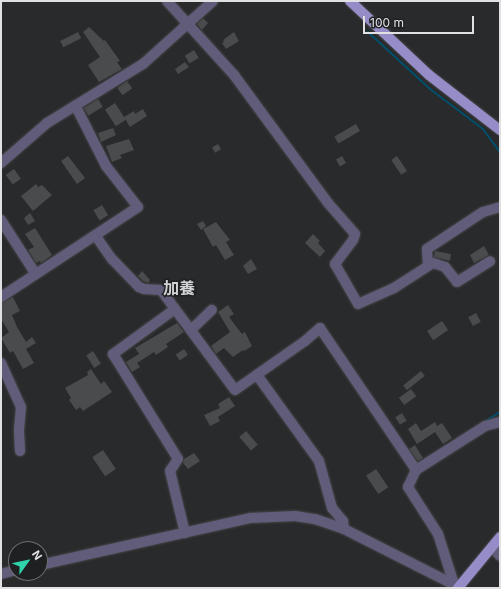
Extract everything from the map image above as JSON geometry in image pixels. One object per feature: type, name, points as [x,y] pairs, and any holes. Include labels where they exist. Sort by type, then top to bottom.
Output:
[{"type":"main road","points":[[350,1],[430,75],[500,130]]},
{"type":"main road","points":[[457,586],[500,537]]},
{"type":"street","points":[[166,1],[234,75],[328,203],[355,234],[353,240],[335,264],[358,304],[394,288],[433,262],[442,265],[457,282],[490,261]]},
{"type":"street","points":[[1,162],[47,123],[143,64],[214,1]]},
{"type":"street","points":[[1,297],[35,273],[138,207],[106,166],[75,105]]},
{"type":"street","points":[[428,265],[426,252],[428,248],[483,212],[500,207]]},
{"type":"street","points":[[1,220],[35,273]]},
{"type":"street","points":[[95,235],[112,259],[139,287],[144,289],[161,290],[235,390],[320,328],[416,470]]},
{"type":"street","points":[[175,309],[113,354],[178,459],[171,468],[171,476],[185,533]]},
{"type":"street","points":[[190,330],[212,310]]},
{"type":"street","points":[[1,363],[22,407],[19,431],[20,451]]},
{"type":"street","points":[[257,375],[319,461],[332,508],[343,521],[344,529]]},
{"type":"street","points":[[457,586],[438,534],[408,486],[416,470],[485,426],[500,422]]},
{"type":"street","points":[[48,563],[250,518],[295,516],[315,519],[344,529],[457,586]]},
{"type":"street","points":[[492,547],[500,556]]},
{"type":"building","points":[[203,18],[208,23],[202,30],[197,24]]},
{"type":"building","points":[[89,27],[104,41],[105,40],[120,61],[117,62],[122,69],[99,82],[88,65],[100,57],[83,32]]},
{"type":"building","points":[[78,32],[81,38],[63,47],[60,41]]},
{"type":"building","points":[[234,32],[239,41],[226,49],[222,43],[224,42],[223,40]]},
{"type":"building","points":[[194,50],[199,58],[189,63],[185,56]]},
{"type":"building","points":[[185,62],[189,67],[178,74],[175,69]]},
{"type":"building","points":[[127,81],[132,88],[123,95],[117,88]]},
{"type":"building","points":[[98,99],[103,107],[88,116],[84,108]]},
{"type":"building","points":[[115,103],[126,120],[116,126],[105,110]]},
{"type":"building","points":[[143,109],[147,116],[130,127],[124,117],[134,111],[135,114]]},
{"type":"building","points":[[356,124],[360,131],[338,143],[334,136]]},
{"type":"building","points":[[113,128],[116,135],[101,142],[98,133]]},
{"type":"building","points":[[129,139],[134,150],[120,155],[122,158],[112,162],[106,146]]},
{"type":"building","points":[[218,144],[221,149],[215,153],[212,148]]},
{"type":"building","points":[[68,156],[85,178],[77,184],[61,161]]},
{"type":"building","points":[[342,156],[346,163],[340,166],[336,160]]},
{"type":"building","points":[[397,156],[407,171],[401,175],[391,160]]},
{"type":"building","points":[[14,169],[21,179],[13,185],[6,175]]},
{"type":"building","points":[[36,184],[38,187],[42,185],[52,195],[33,211],[21,196]]},
{"type":"building","points":[[102,205],[108,215],[100,220],[93,210]]},
{"type":"building","points":[[30,213],[35,221],[28,225],[24,218]]},
{"type":"building","points":[[203,221],[206,226],[201,230],[197,224]]},
{"type":"building","points":[[216,222],[230,240],[226,242],[234,255],[225,260],[216,245],[213,247],[203,229]]},
{"type":"building","points":[[35,228],[52,255],[41,263],[40,261],[36,263],[28,250],[34,247],[25,234]]},
{"type":"building","points":[[313,234],[320,241],[318,243],[325,251],[320,257],[305,243]]},
{"type":"building","points":[[484,246],[489,255],[474,263],[470,255]]},
{"type":"building","points":[[435,251],[451,254],[450,261],[434,257]]},
{"type":"building","points":[[251,259],[257,269],[248,274],[243,266]]},
{"type":"building","points":[[142,271],[150,280],[148,283],[143,281],[138,276]]},
{"type":"building","points":[[13,297],[20,311],[12,315],[17,327],[26,342],[32,337],[36,343],[26,349],[34,363],[23,369],[13,351],[10,353],[1,338],[9,332],[1,319],[1,303]]},
{"type":"building","points":[[228,305],[234,314],[229,317],[242,334],[245,332],[252,346],[233,357],[224,348],[216,354],[211,346],[230,332],[218,312]]},
{"type":"building","points":[[476,313],[481,322],[473,326],[468,317]]},
{"type":"building","points":[[442,321],[448,330],[433,340],[427,331]]},
{"type":"building","points":[[177,323],[184,332],[166,344],[168,347],[156,355],[154,352],[137,363],[140,367],[132,372],[126,362],[139,354],[135,348]]},
{"type":"building","points":[[184,349],[188,355],[180,360],[176,355]]},
{"type":"building","points":[[93,351],[101,364],[94,368],[86,355]]},
{"type":"building","points":[[91,369],[101,384],[104,381],[112,392],[83,411],[80,407],[76,410],[69,400],[71,398],[65,388],[88,375],[87,372]]},
{"type":"building","points":[[421,371],[425,376],[407,390],[403,385]]},
{"type":"building","points":[[411,389],[416,396],[404,405],[399,398]]},
{"type":"building","points":[[229,397],[235,406],[218,417],[220,421],[210,426],[204,415],[220,408],[218,404]]},
{"type":"building","points":[[402,413],[407,421],[400,425],[395,417]]},
{"type":"building","points":[[435,422],[437,426],[442,423],[452,438],[443,444],[435,432],[417,444],[408,429],[416,423],[421,431]]},
{"type":"building","points":[[246,431],[258,445],[251,450],[239,437]]},
{"type":"building","points":[[415,445],[423,458],[418,461],[409,449]]},
{"type":"building","points":[[103,450],[116,469],[105,476],[92,457]]},
{"type":"building","points":[[194,453],[200,461],[188,469],[183,463],[184,459]]},
{"type":"building","points":[[376,469],[388,487],[378,494],[366,476]]},
{"type":"waterway","points":[[368,32],[430,89],[483,129],[500,152]]},
{"type":"waterway","points":[[484,422],[500,412]]},
{"type":"district","name":"加養","points":[[179,288]]}]
